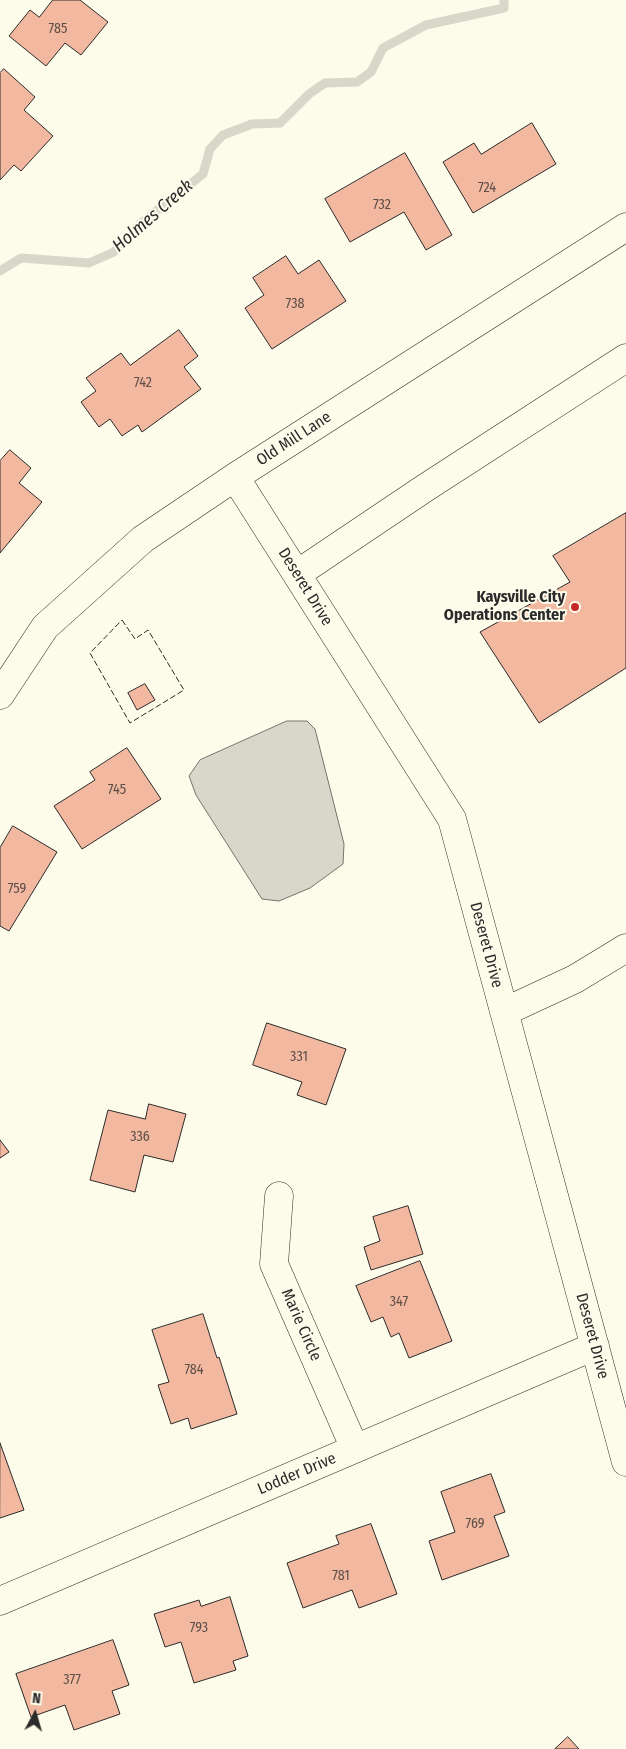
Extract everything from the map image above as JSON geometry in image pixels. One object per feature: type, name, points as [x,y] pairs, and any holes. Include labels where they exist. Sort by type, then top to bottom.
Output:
[{"type":"street","name":"Old Mill Lane","points":[[0,695],[45,627],[143,539],[235,476],[626,227]]},
{"type":"street","points":[[297,574],[425,488],[626,358]]},
{"type":"street","name":"Deseret Drive","points":[[235,476],[452,819],[626,1462]]},
{"type":"street","points":[[504,1012],[575,979],[626,948]]},
{"type":"street","name":"Marie Circle","points":[[279,1196],[274,1264],[355,1449]]},
{"type":"street","name":"Lodder Drive","points":[[0,1601],[595,1346]]},
{"type":"shaded area","points":[[287,721],[307,721],[315,729],[344,844],[343,864],[310,888],[279,901],[262,899],[196,795],[189,776],[200,760]]},
{"type":"building","points":[[53,0],[80,0],[108,22],[81,55],[65,43],[46,66],[9,36],[30,10],[39,17]]},
{"type":"building","points":[[4,69],[35,97],[24,110],[53,136],[21,171],[14,165],[0,180],[0,73]]},
{"type":"building","points":[[532,123],[556,164],[473,213],[443,162],[474,143],[481,154]]},
{"type":"building","points":[[405,153],[452,235],[426,250],[404,212],[350,242],[325,199]]},
{"type":"building","points":[[286,256],[298,274],[319,260],[346,301],[272,349],[245,308],[264,295],[253,278]]},
{"type":"building","points":[[179,330],[198,356],[184,367],[201,389],[142,432],[138,425],[122,436],[110,419],[99,427],[81,402],[96,391],[86,378],[121,353],[130,365]]},
{"type":"building","points":[[10,450],[31,468],[19,483],[42,502],[0,553],[0,461]]},
{"type":"building","name":"Kaysville City Operations Center","points":[[626,513],[626,668],[539,723],[480,632],[570,582],[553,556]]},
{"type":"building","points":[[145,684],[155,700],[137,710],[128,693]]},
{"type":"building","points":[[127,748],[161,799],[82,849],[54,806],[95,780],[90,772]]},
{"type":"building","points":[[13,826],[57,852],[9,931],[0,926],[0,848]]},
{"type":"building","points":[[267,1023],[346,1049],[326,1105],[297,1095],[302,1082],[253,1065]]},
{"type":"building","points":[[149,1104],[186,1114],[173,1162],[144,1155],[135,1192],[90,1180],[108,1110],[145,1119]]},
{"type":"building","points":[[0,1140],[9,1152],[0,1158]]},
{"type":"building","points":[[408,1206],[423,1254],[371,1270],[364,1247],[380,1241],[373,1217]]},
{"type":"building","points":[[420,1261],[452,1341],[409,1358],[399,1333],[391,1337],[383,1317],[371,1322],[356,1286]]},
{"type":"building","points":[[203,1314],[237,1414],[191,1429],[188,1418],[171,1424],[158,1385],[169,1382],[152,1330]]},
{"type":"building","points":[[0,1443],[24,1510],[0,1518]]},
{"type":"building","points":[[491,1474],[505,1512],[494,1516],[509,1556],[442,1580],[429,1541],[455,1532],[441,1492]]},
{"type":"building","points":[[371,1524],[397,1594],[359,1608],[352,1590],[303,1608],[287,1563],[339,1544],[336,1536]]},
{"type":"building","points":[[230,1597],[248,1656],[233,1661],[236,1670],[194,1683],[181,1642],[165,1647],[154,1614],[199,1600],[201,1606]]},
{"type":"building","points":[[113,1640],[129,1685],[112,1691],[120,1714],[74,1730],[65,1705],[31,1717],[16,1674]]},
{"type":"building","points":[[568,1737],[579,1749],[555,1749]]},
{"type":"waterway","name":"Holmes Creek","points":[[0,271],[21,258],[89,263],[114,252],[141,223],[203,174],[210,149],[223,135],[252,124],[280,123],[309,94],[325,83],[357,82],[371,72],[383,48],[426,25],[504,8],[504,0]]},
{"type":"fence","points":[[122,620],[135,639],[148,630],[184,690],[130,723],[90,653],[122,620]]},
{"type":"place","name":"Kaysville City Operations Center","points":[[575,607]]}]
